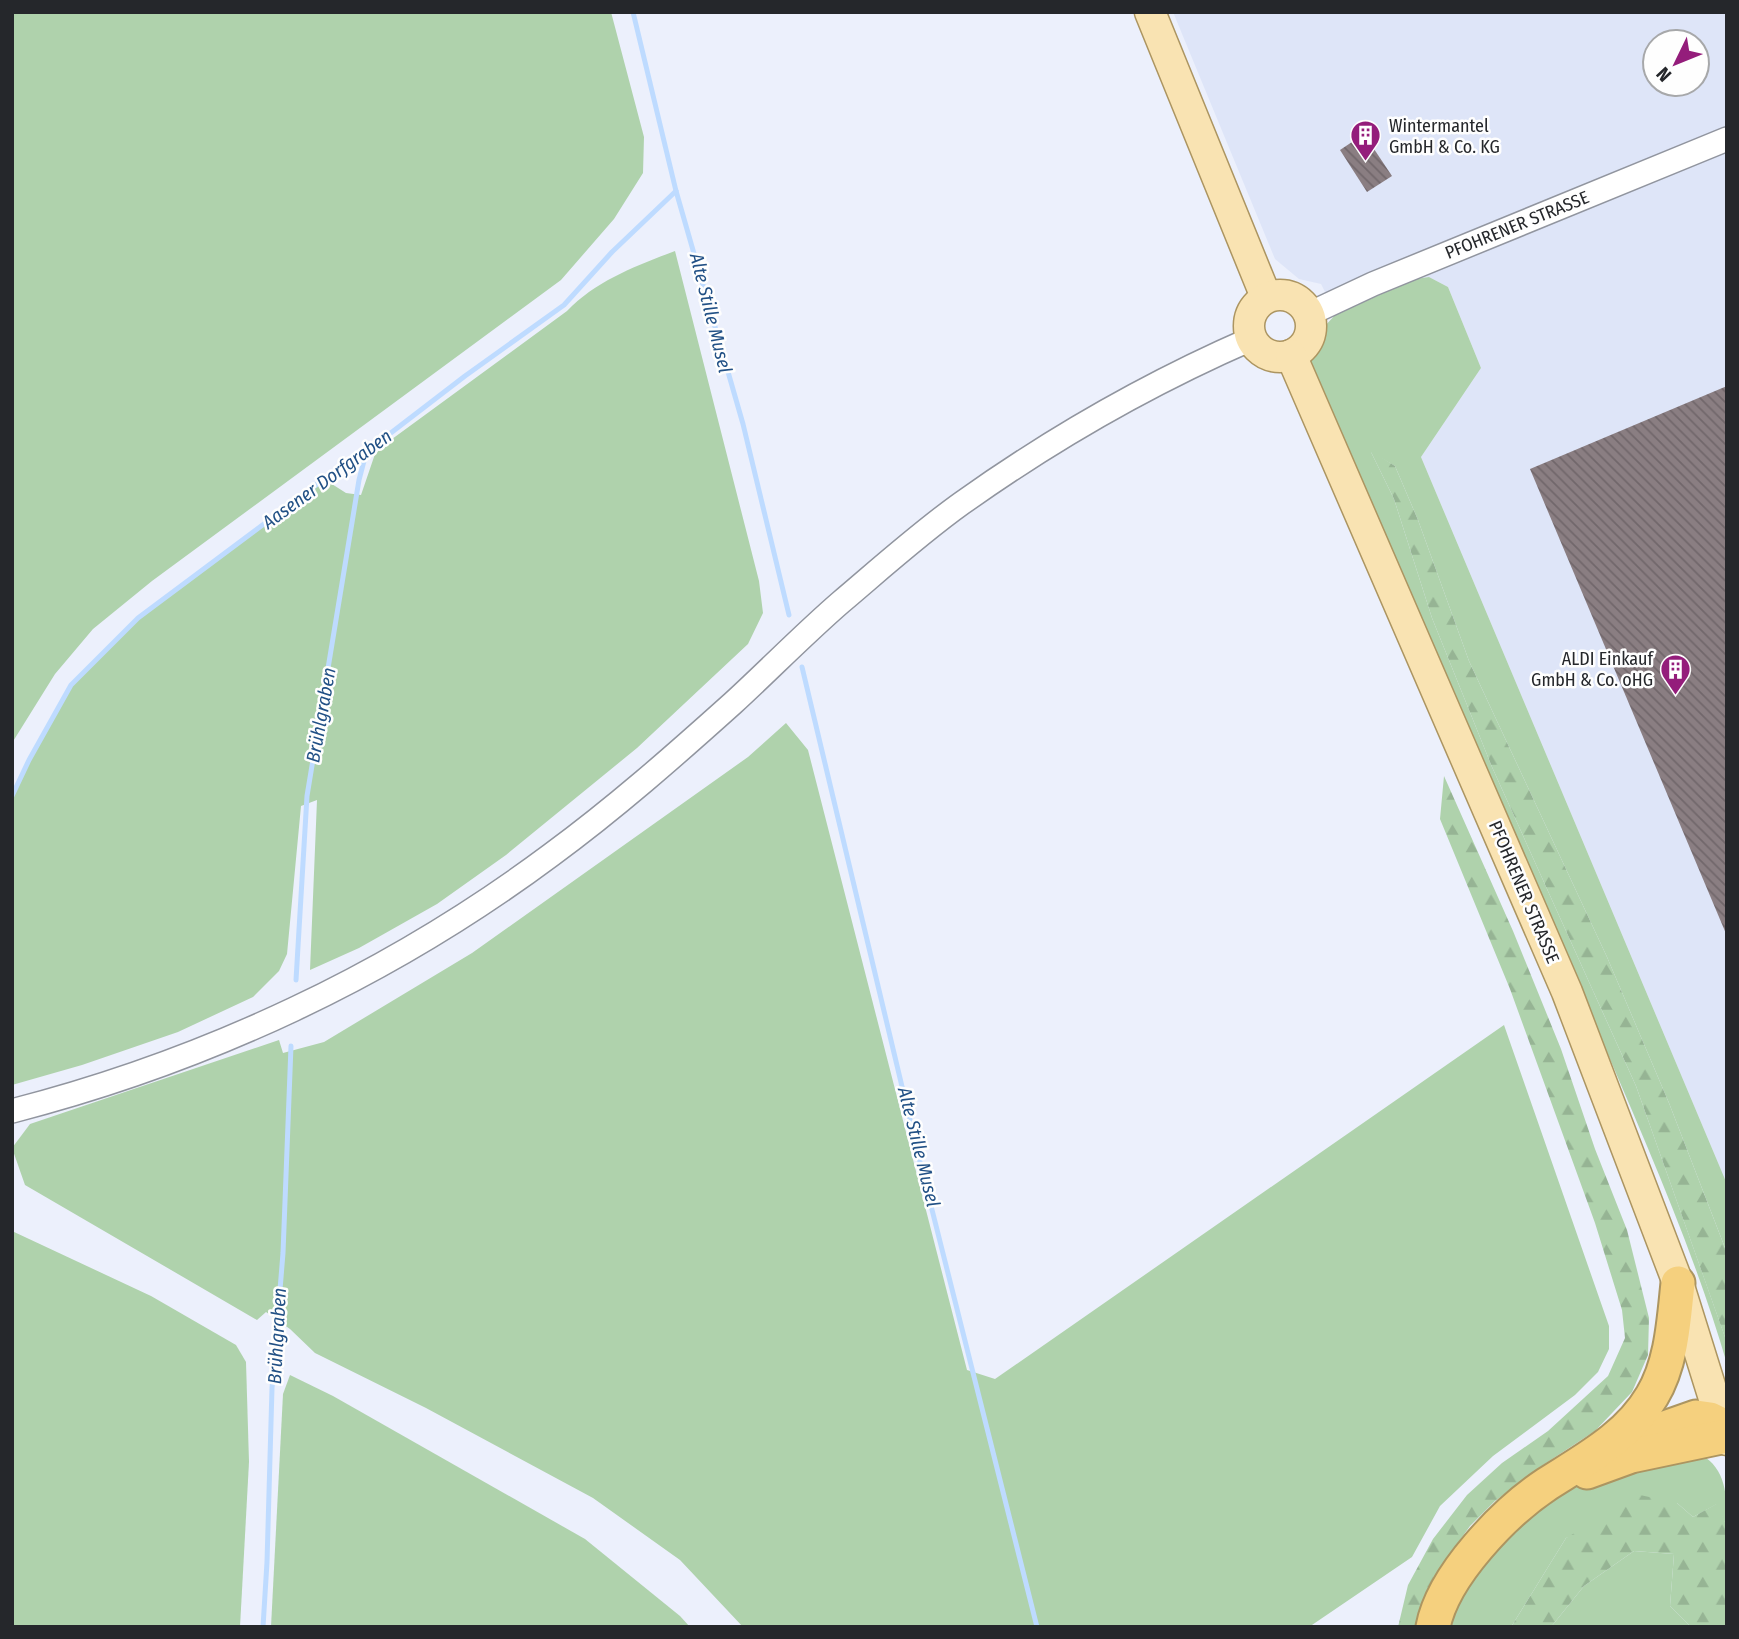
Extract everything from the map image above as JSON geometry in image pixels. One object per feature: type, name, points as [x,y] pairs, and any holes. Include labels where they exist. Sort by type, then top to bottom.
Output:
[{"type":"highway","points":[[1433,1627],[1454,1578],[1486,1537],[1545,1486],[1601,1450],[1632,1424],[1657,1387],[1665,1365],[1678,1283]]},
{"type":"highway","points":[[1601,1450],[1696,1417],[1710,1419],[1725,1433]]},
{"type":"highway","points":[[1545,1486],[1631,1456],[1725,1433]]},
{"type":"main road","points":[[1150,12],[1266,297]]},
{"type":"main road","points":[[1291,296],[1299,300],[1309,314],[1311,330],[1308,338],[1304,346],[1291,355],[1272,356],[1256,346],[1251,339],[1249,319],[1252,310],[1266,297],[1291,296]]},
{"type":"main road","name":"PFOHRENER STRASSE","points":[[1291,355],[1567,992],[1678,1283],[1725,1433]]},
{"type":"street","name":"PFOHRENER STRASSE","points":[[1309,314],[1373,284],[1727,139]]},
{"type":"street","points":[[12,1111],[75,1095],[192,1054],[291,1012],[377,968],[471,910],[550,857],[617,804],[732,704],[839,604],[960,505],[1070,433],[1171,375],[1251,339]]},
{"type":"shaded area","points":[[1173,12],[1727,12],[1727,1184],[1421,457],[1481,368],[1448,287],[1429,277],[1415,279],[1336,314],[1321,284],[1299,279],[1275,259]]},
{"type":"green space","points":[[12,12],[611,12],[644,137],[643,173],[614,219],[561,280],[152,581],[93,629],[55,674],[12,743]]},
{"type":"green space","points":[[675,251],[759,581],[763,613],[748,644],[637,748],[506,855],[437,904],[359,948],[310,970],[317,800],[301,806],[287,954],[279,971],[253,997],[178,1032],[82,1065],[12,1085],[12,796],[71,685],[138,618],[324,479],[346,493],[361,495],[375,454],[388,442],[604,282]]},
{"type":"green space","points":[[1429,277],[1448,287],[1481,368],[1421,457],[1727,1184],[1727,1253],[1669,1103],[1607,957],[1469,661],[1418,520],[1395,466],[1371,452],[1394,499],[1432,618],[1492,767],[1636,1086],[1725,1337],[1727,1364],[1696,1271],[1642,1133],[1309,363],[1324,327],[1336,314],[1415,279]]},
{"type":"green space","points":[[1370,450],[1395,466],[1418,520],[1469,661],[1607,957],[1669,1103],[1727,1253],[1727,1343],[1636,1086],[1492,767],[1432,618],[1394,499]]},
{"type":"green space","points":[[786,723],[808,750],[967,1370],[995,1379],[1504,1025],[1609,1326],[1609,1349],[1598,1372],[1575,1395],[1493,1456],[1440,1506],[1412,1557],[1309,1627],[743,1627],[680,1560],[593,1498],[426,1408],[315,1353],[290,1329],[266,1312],[257,1320],[25,1185],[12,1148],[30,1124],[279,1040],[283,1053],[324,1042],[472,953],[748,757]]},
{"type":"green space","points":[[1444,776],[1513,931],[1561,1049],[1595,1149],[1627,1230],[1649,1318],[1648,1355],[1632,1392],[1595,1431],[1495,1501],[1470,1526],[1437,1572],[1415,1627],[1398,1627],[1408,1585],[1433,1539],[1467,1495],[1502,1463],[1548,1431],[1608,1376],[1625,1338],[1622,1310],[1595,1223],[1510,989],[1440,819]]},
{"type":"green space","points":[[12,1231],[151,1296],[236,1345],[246,1362],[249,1462],[240,1627],[12,1627]]},
{"type":"green space","points":[[290,1375],[333,1396],[585,1539],[690,1627],[271,1627],[283,1394]]},
{"type":"green space","points":[[1701,1455],[1710,1461],[1721,1477],[1726,1497],[1727,1528],[1717,1504],[1693,1517],[1677,1503],[1566,1538],[1511,1627],[1449,1627],[1461,1594],[1504,1533],[1581,1479]]},
{"type":"green space","points":[[1640,1495],[1677,1503],[1693,1517],[1718,1503],[1727,1528],[1727,1627],[1691,1627],[1670,1606],[1674,1554],[1634,1551],[1584,1586],[1551,1627],[1511,1627],[1566,1538]]},
{"type":"green space","points":[[1634,1551],[1674,1554],[1670,1606],[1691,1627],[1551,1627],[1584,1586]]},
{"type":"building","name":"Wintermantel GmbH & Co. KG","points":[[1364,134],[1392,176],[1367,192],[1340,150]]},
{"type":"building","name":"ALDI Einkauf GmbH & Co. oHG","points":[[1727,386],[1727,936],[1530,469]]},
{"type":"waterway","name":"Alte Stille Musel","points":[[633,12],[676,191],[743,424],[789,615]]},
{"type":"waterway","name":"Aasener Dorfgraben","points":[[12,796],[71,685],[138,618],[564,305],[612,252],[676,191]]},
{"type":"waterway","name":"Brühlgraben","points":[[296,980],[307,796],[359,480],[366,453]]},
{"type":"waterway","name":"Alte Stille Musel","points":[[802,667],[920,1162],[1037,1627]]},
{"type":"waterway","name":"Brühlgraben","points":[[263,1627],[272,1388],[283,1253],[291,1046]]},
{"type":"place","name":"Wintermantel GmbH & Co. KG","points":[[1366,163]]},
{"type":"place","name":"ALDI Einkauf GmbH & Co. oHG","points":[[1676,696]]}]
